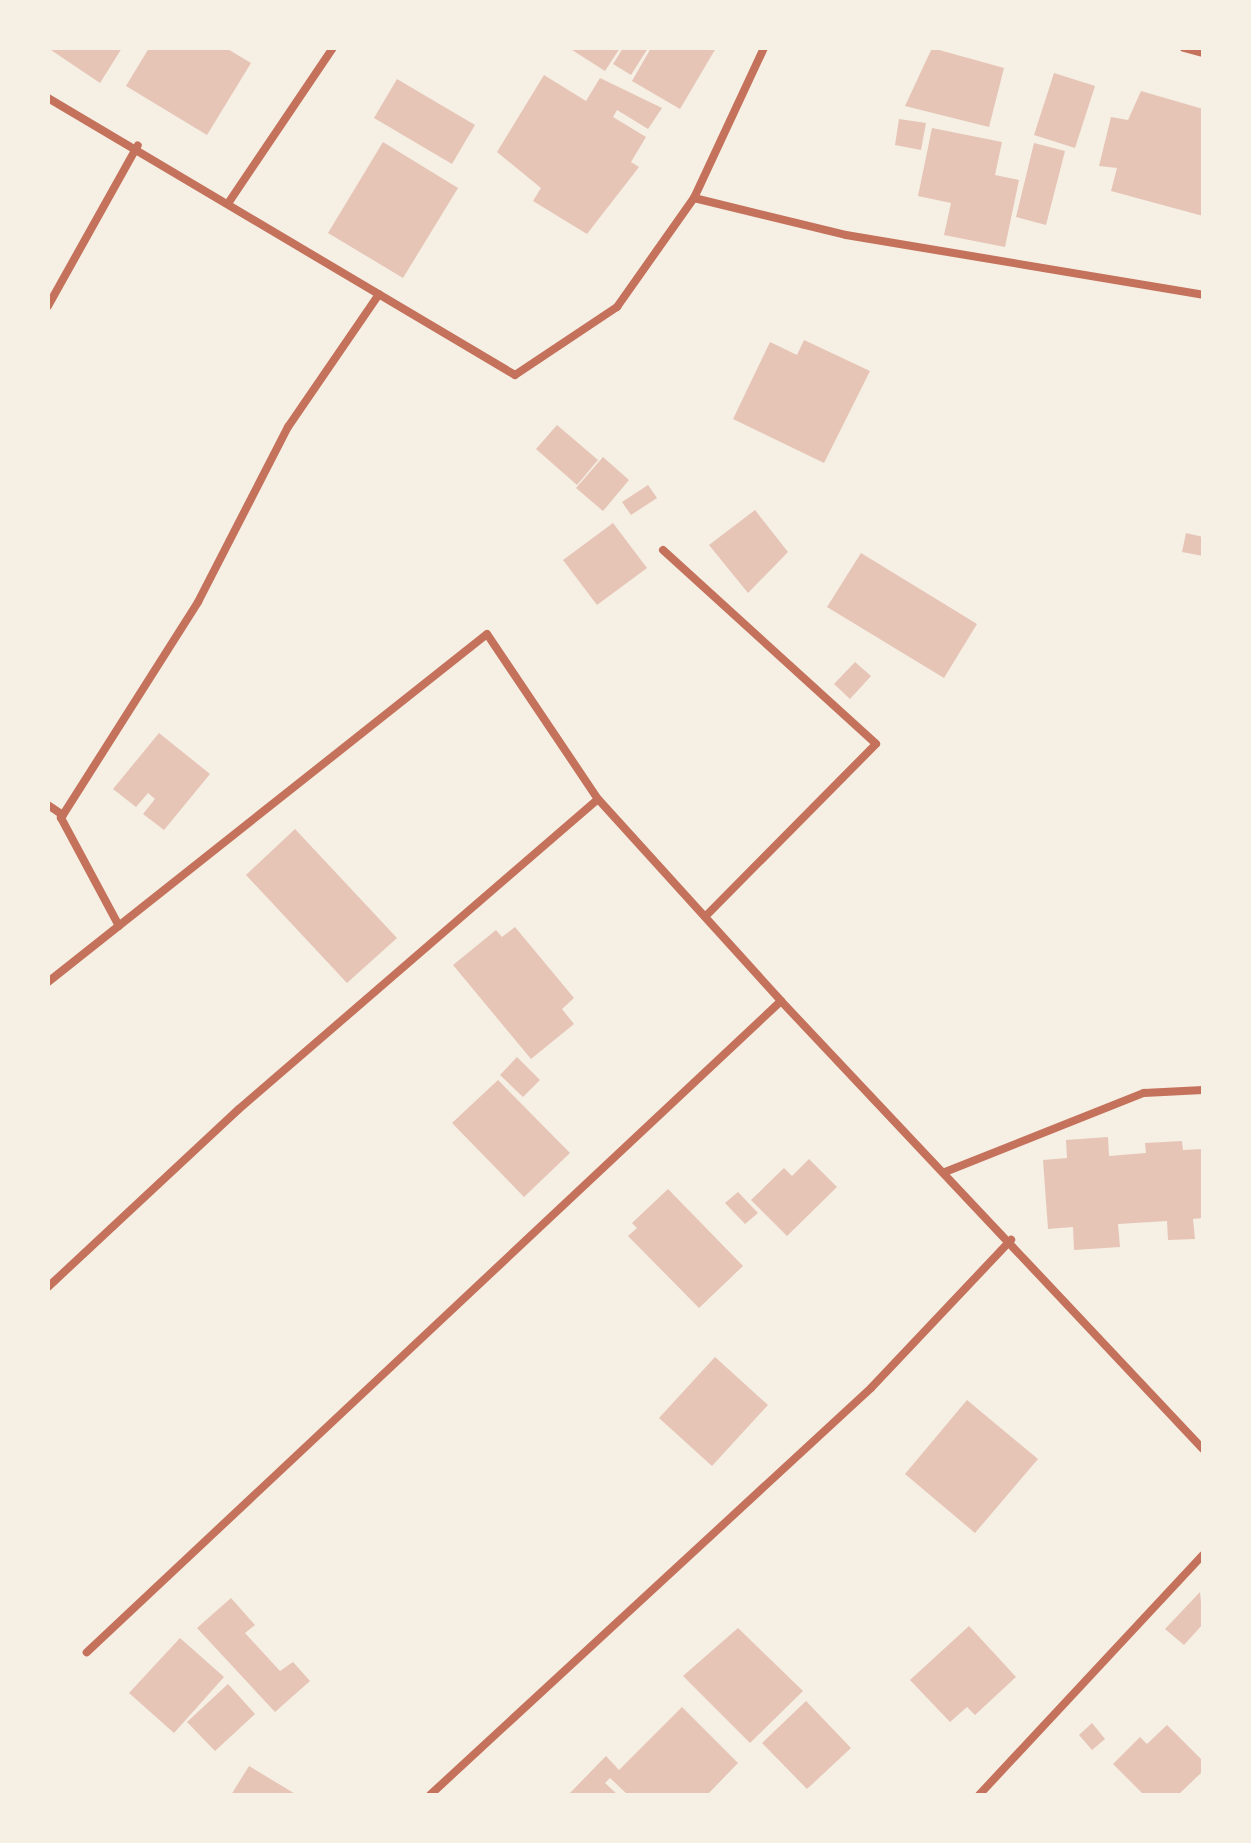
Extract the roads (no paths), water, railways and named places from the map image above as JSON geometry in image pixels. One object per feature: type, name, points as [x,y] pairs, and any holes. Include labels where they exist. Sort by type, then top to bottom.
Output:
[{"type":"street","points":[[229,202],[333,48]]},
{"type":"street","points":[[48,98],[138,145],[515,375],[617,307],[694,198],[764,48]]},
{"type":"street","points":[[1190,49],[1203,53]]},
{"type":"street","points":[[48,306],[138,145]]},
{"type":"street","points":[[694,198],[846,235],[1203,295]]},
{"type":"street","points":[[63,815],[198,602],[288,427],[379,294]]},
{"type":"street","points":[[663,550],[876,744],[705,917]]},
{"type":"street","points":[[48,982],[487,634],[598,799],[781,1001],[1011,1240],[1203,1449]]},
{"type":"street","points":[[48,1287],[239,1109],[598,799]]},
{"type":"street","points":[[48,805],[63,815],[119,926]]},
{"type":"street","points":[[87,1652],[781,1001]]},
{"type":"street","points":[[945,1172],[1144,1093],[1203,1090]]},
{"type":"street","points":[[430,1795],[871,1388],[1011,1240]]},
{"type":"street","points":[[979,1795],[1203,1555]]}]
